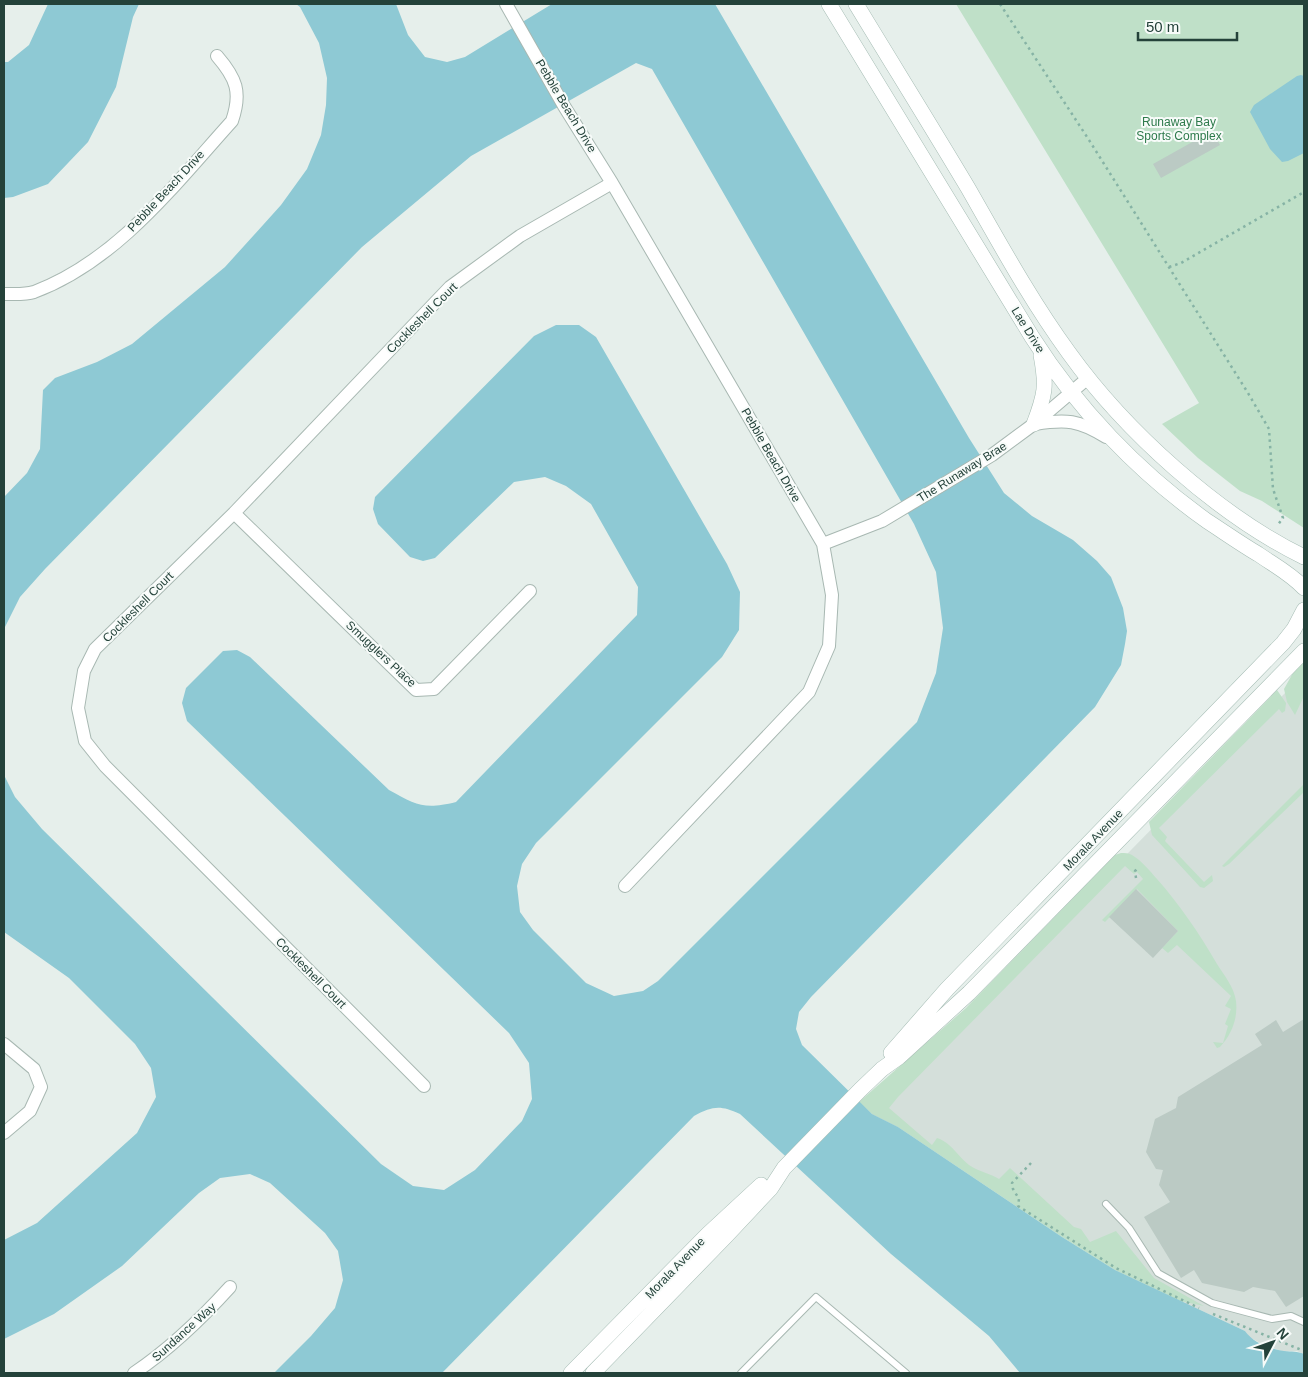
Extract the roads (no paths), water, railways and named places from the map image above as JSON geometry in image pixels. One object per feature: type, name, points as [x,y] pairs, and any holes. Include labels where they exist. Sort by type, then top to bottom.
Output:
[{"type":"main road","name":"Lae Drive","points":[[829,4],[1039,349],[1072,392],[1118,445],[1145,470],[1188,506],[1228,535],[1292,576],[1304,588]]},
{"type":"main road","name":"Lae Drive","points":[[856,4],[1045,318],[1088,378],[1135,430],[1169,463],[1203,491],[1270,538],[1304,557]]},
{"type":"main road","points":[[1034,424],[1045,390],[1045,379],[1039,349]]},
{"type":"main road","name":"Morala Avenue","points":[[882,1069],[893,1051],[947,989],[1283,644],[1294,630],[1304,610]]},
{"type":"main road","name":"Morala Avenue","points":[[571,1373],[708,1234],[765,1182],[784,1168],[882,1069],[899,1057],[968,993],[1304,651]]},
{"type":"main road","name":"Morala Avenue","points":[[593,1373],[771,1188],[784,1168]]},
{"type":"street","name":"Pebble Beach Drive","points":[[506,4],[564,106],[612,183],[823,544],[832,594],[829,646],[809,692],[625,886]]},
{"type":"street","name":"Pebble Beach Drive","points":[[4,294],[32,292],[79,270],[137,226],[232,121],[237,107],[235,81],[230,70],[217,56]]},
{"type":"street","name":"Cockleshell Court","points":[[424,1086],[105,766],[85,741],[78,708],[84,672],[95,649],[234,513],[450,287],[520,236],[612,183]]},
{"type":"street","name":"The Runaway Brae","points":[[823,544],[882,521],[992,455],[1034,424],[1088,378]]},
{"type":"street","points":[[1034,424],[1060,420],[1075,422],[1092,428],[1118,445]]},
{"type":"street","name":"Smugglers Place","points":[[234,513],[416,690],[434,689],[530,591]]},
{"type":"street","points":[[4,1044],[34,1069],[41,1087],[30,1111],[4,1133]]},
{"type":"street","name":"Sundance Way","points":[[134,1373],[153,1361],[198,1322],[230,1287]]},
{"type":"lane","points":[[1106,1204],[1129,1228],[1158,1274],[1212,1303],[1272,1319],[1291,1316],[1304,1322]]},
{"type":"lane","points":[[740,1373],[816,1297],[906,1373]]},
{"type":"water","points":[[48,4],[139,4],[133,17],[116,87],[88,142],[48,184],[13,197],[4,198],[4,62],[8,62],[29,45]]},
{"type":"water","points":[[296,4],[396,4],[408,35],[425,57],[447,62],[465,57],[552,4],[715,4],[969,438],[1004,493],[1032,516],[1073,540],[1097,561],[1111,577],[1123,608],[1127,631],[1121,665],[1095,707],[811,997],[799,1012],[796,1029],[802,1045],[872,1114],[898,1127],[1062,1237],[1115,1270],[1245,1331],[1263,1345],[1304,1354],[1304,1373],[1020,1373],[989,1336],[891,1254],[740,1114],[722,1108],[706,1110],[694,1116],[442,1373],[274,1373],[311,1336],[335,1308],[343,1280],[338,1251],[325,1233],[270,1183],[250,1174],[220,1178],[199,1193],[122,1266],[54,1314],[4,1339],[4,1240],[37,1223],[137,1133],[156,1097],[151,1068],[135,1044],[69,978],[4,932],[4,775],[15,797],[42,829],[381,1164],[413,1186],[444,1190],[475,1170],[522,1121],[532,1099],[529,1063],[509,1033],[187,721],[182,703],[186,688],[223,651],[237,650],[250,657],[389,790],[421,805],[436,806],[456,802],[637,615],[638,587],[591,504],[566,486],[545,477],[514,482],[435,558],[423,561],[410,557],[378,524],[373,509],[375,497],[534,336],[556,325],[579,325],[596,337],[727,564],[740,592],[739,630],[722,657],[536,843],[522,864],[517,886],[520,912],[533,930],[586,983],[614,996],[643,991],[658,981],[917,722],[936,673],[943,628],[936,572],[914,524],[652,69],[636,63],[471,156],[362,247],[45,569],[20,597],[4,629],[4,497],[27,473],[40,449],[43,390],[55,378],[97,362],[132,344],[225,267],[281,205],[307,169],[321,135],[326,105],[327,78],[319,43],[300,7]]},
{"type":"water","points":[[1301,75],[1304,76],[1304,153],[1282,162],[1270,149],[1250,112],[1254,105]]},
{"type":"park label","name":"Runaway Bay Sports Complex","points":[[1179,129]]}]
